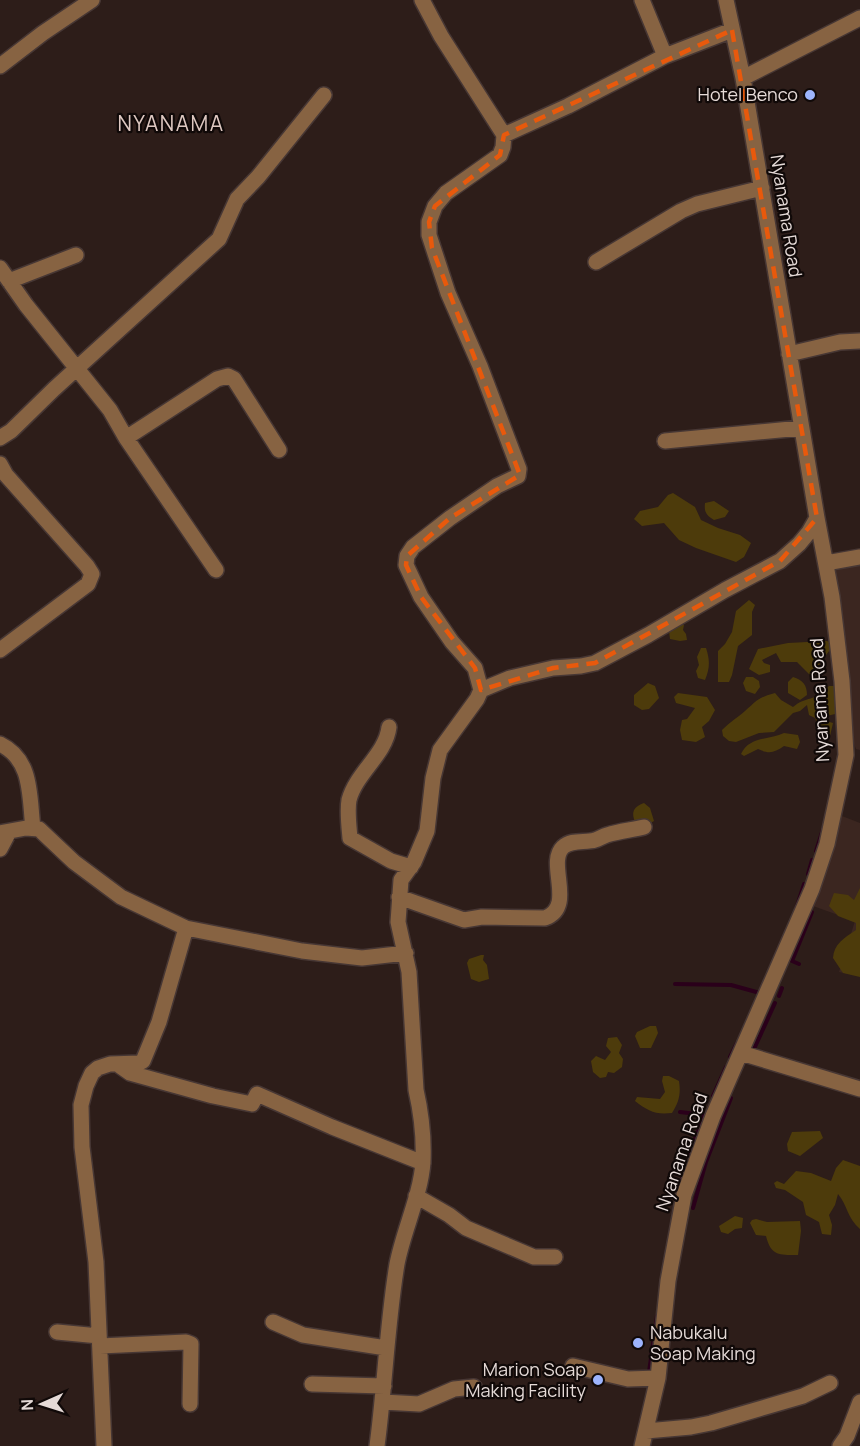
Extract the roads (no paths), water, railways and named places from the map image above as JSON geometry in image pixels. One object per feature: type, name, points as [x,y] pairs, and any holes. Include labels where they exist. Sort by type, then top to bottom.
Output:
[{"type":"street","points":[[0,66],[43,33],[93,0]]},
{"type":"street","points":[[422,0],[441,36],[504,135],[500,155],[446,193],[435,206],[429,222],[429,235],[448,293],[519,464],[518,476],[497,486],[413,547],[407,555],[406,565],[421,597],[452,642],[475,668],[481,690]]},
{"type":"street","points":[[642,0],[665,56]]},
{"type":"street","name":"Nyanama Road","points":[[642,1446],[658,1378],[668,1281],[684,1195],[713,1116],[812,889],[853,755],[832,597],[801,428],[743,78],[726,0]]},
{"type":"street","points":[[743,78],[860,18]]},
{"type":"street","points":[[504,135],[568,106],[665,56],[732,30]]},
{"type":"street","points":[[0,438],[11,431],[76,368],[219,239],[237,199],[258,177],[324,95]]},
{"type":"street","points":[[596,262],[681,211],[697,204],[762,188]]},
{"type":"street","points":[[9,282],[76,255]]},
{"type":"street","points":[[0,268],[110,410],[126,438],[216,570]]},
{"type":"street","points":[[789,354],[840,342],[860,341]]},
{"type":"street","points":[[126,438],[217,379],[228,376],[234,379],[279,450]]},
{"type":"street","points":[[665,441],[801,428]]},
{"type":"street","points":[[0,464],[6,475],[92,574],[88,584],[0,650]]},
{"type":"street","points":[[377,1446],[397,1263],[423,1163],[416,1090],[413,1018],[406,953],[398,922],[399,897],[401,880],[422,847],[427,831],[433,778],[440,750],[481,690],[510,678],[553,668],[595,663],[780,561],[799,544],[817,518]]},
{"type":"street","points":[[826,563],[860,557]]},
{"type":"street","points":[[389,727],[388,736],[360,778],[349,801],[350,838],[391,861],[411,867]]},
{"type":"street","points":[[0,744],[19,757],[26,770],[33,828]]},
{"type":"street","points":[[399,897],[464,920],[482,917],[545,918],[556,910],[560,890],[558,860],[565,845],[644,827]]},
{"type":"street","points":[[0,849],[4,832],[39,829],[74,862],[121,897],[186,928],[302,951],[362,958],[406,953]]},
{"type":"street","points":[[104,1446],[96,1262],[82,1146],[81,1105],[86,1086],[92,1073],[98,1068],[117,1064],[140,1064],[143,1061],[159,1022],[186,928]]},
{"type":"street","points":[[741,1053],[860,1089]]},
{"type":"street","points":[[117,1064],[130,1073],[213,1096],[252,1104],[257,1094],[423,1163]]},
{"type":"street","points":[[416,1196],[466,1228],[534,1257],[555,1257]]},
{"type":"street","points":[[273,1322],[303,1335],[386,1348]]},
{"type":"street","points":[[57,1332],[99,1341],[186,1342],[191,1344],[190,1404]]},
{"type":"street","points":[[573,1366],[628,1379],[658,1378]]},
{"type":"street","points":[[646,1431],[711,1423],[802,1396],[830,1383]]},
{"type":"street","points":[[312,1384],[384,1394],[419,1404],[454,1389],[474,1387]]},
{"type":"street","points":[[840,1446],[847,1437],[860,1402]]},
{"type":"waterway","points":[[816,851],[823,829]]},
{"type":"waterway","points":[[808,874],[812,860]]},
{"type":"waterway","points":[[796,909],[804,884]]},
{"type":"waterway","points":[[799,964],[792,961],[812,912]]},
{"type":"waterway","points":[[675,984],[731,985],[760,993],[759,996]]},
{"type":"waterway","points":[[779,996],[782,988]]},
{"type":"waterway","points":[[754,1049],[775,1003]]},
{"type":"waterway","points":[[730,1057],[737,1043]]},
{"type":"waterway","points":[[713,1096],[726,1067]]},
{"type":"waterway","points":[[693,1208],[706,1162],[731,1098]]},
{"type":"waterway","points":[[680,1112],[705,1115],[688,1155]]},
{"type":"waterway","points":[[681,1182],[685,1166]]},
{"type":"waterway","points":[[649,1372],[657,1316]]},
{"type":"place","name":"Hotel Benco","points":[[810,95]]},
{"type":"place","name":"Nabukalu Soap Making","points":[[638,1343]]},
{"type":"place","name":"Marion Soap Making Facility","points":[[598,1380]]},
{"type":"district","name":"NYANAMA","points":[[171,124]]}]
